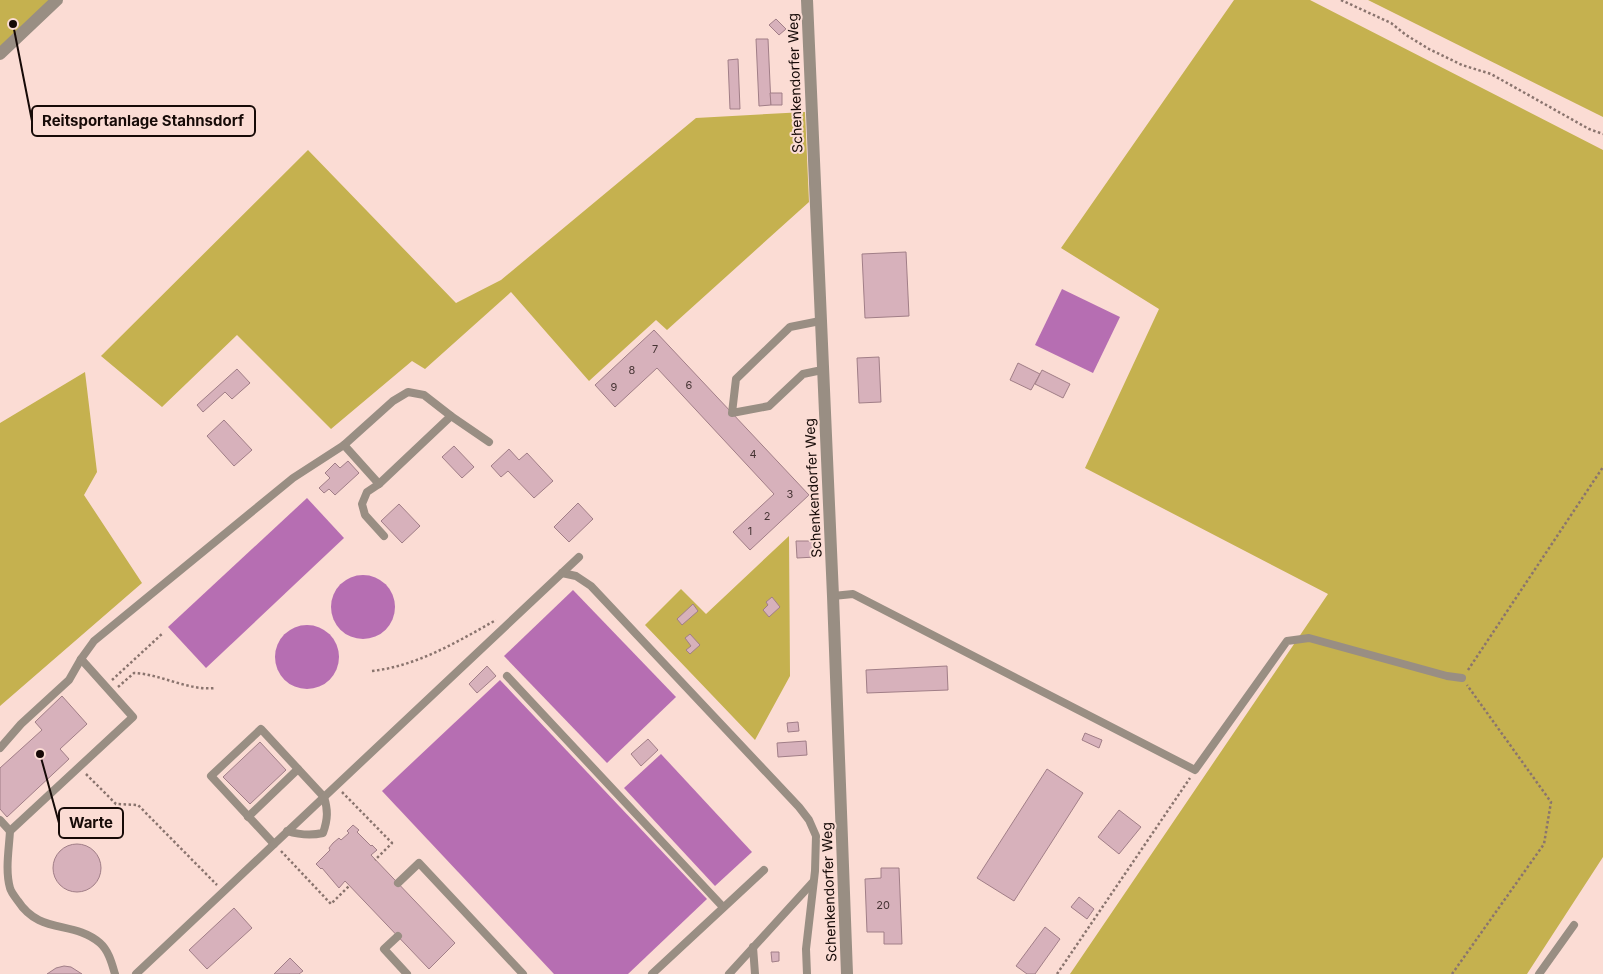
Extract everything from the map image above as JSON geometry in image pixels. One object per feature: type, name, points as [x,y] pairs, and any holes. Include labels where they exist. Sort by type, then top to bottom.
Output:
[{"type":"street","points":[[0,54],[57,0]]},
{"type":"street","name":"Schenkendorfer Weg","points":[[807,0],[833,596],[846,974]]},
{"type":"lane","points":[[820,321],[790,327],[736,380],[732,413],[769,406],[803,374],[822,370]]},
{"type":"lane","points":[[0,748],[21,724],[69,680],[94,641],[293,478],[344,445],[393,401],[408,392],[424,395],[489,442]]},
{"type":"lane","points":[[384,536],[365,515],[362,504],[367,492],[379,484],[451,416]]},
{"type":"lane","points":[[344,445],[379,484]]},
{"type":"lane","points":[[140,973],[287,831],[579,557]]},
{"type":"lane","points":[[562,573],[576,576],[591,586],[799,807],[809,820],[816,836],[806,949],[807,974]]},
{"type":"lane","points":[[833,596],[854,594],[1195,770],[1287,641],[1309,638],[1447,676],[1462,678]]},
{"type":"lane","points":[[81,659],[133,717],[10,830],[8,866],[10,889],[24,910],[41,923],[82,931],[102,944],[110,958],[115,974]]},
{"type":"lane","points":[[506,676],[723,908]]},
{"type":"lane","points":[[274,844],[211,776],[261,729],[324,797],[327,808],[328,820],[323,832],[312,836],[287,831]]},
{"type":"lane","points":[[248,817],[298,769]]},
{"type":"lane","points":[[0,820],[10,830]]},
{"type":"lane","points":[[398,883],[419,863],[523,974]]},
{"type":"lane","points":[[652,974],[764,870]]},
{"type":"lane","points":[[729,974],[813,882]]},
{"type":"lane","points":[[1539,974],[1574,925]]},
{"type":"lane","points":[[398,936],[384,950],[407,974]]},
{"type":"lane","points":[[753,947],[755,974]]},
{"type":"path","points":[[1341,0],[1391,23],[1406,36],[1429,49],[1462,65],[1491,74],[1603,134]]},
{"type":"path","points":[[1452,974],[1544,844],[1551,802],[1462,678],[1603,467]]},
{"type":"path","points":[[372,671],[390,669],[447,648],[498,618]]},
{"type":"path","points":[[108,689],[163,633]]},
{"type":"path","points":[[108,689],[134,673],[148,674],[204,689],[215,688]]},
{"type":"path","points":[[79,766],[116,804],[138,805],[223,892]]},
{"type":"path","points":[[1057,974],[1195,770]]},
{"type":"path","points":[[336,785],[392,843],[375,860]]},
{"type":"path","points":[[274,844],[331,904],[350,886]]},
{"type":"shaded area","points":[[0,0],[50,0],[0,47]]},
{"type":"shaded area","points":[[1234,0],[1310,0],[1603,150],[1603,857],[1527,974],[1070,974],[1328,594],[1085,468],[1159,309],[1061,248]]},
{"type":"shaded area","points":[[1368,0],[1603,0],[1603,117]]},
{"type":"shaded area","points":[[805,112],[809,202],[667,330],[656,320],[589,381],[511,292],[425,369],[412,361],[331,429],[237,335],[162,407],[101,356],[308,150],[456,303],[501,280],[696,118]]},
{"type":"shaded area","points":[[1062,289],[1120,317],[1093,373],[1035,345]]},
{"type":"shaded area","points":[[85,372],[97,472],[84,495],[142,583],[0,706],[0,423]]},
{"type":"shaded area","points":[[307,498],[344,538],[206,668],[168,627]]},
{"type":"shaded area","points":[[789,536],[790,676],[755,740],[645,625],[681,589],[706,614]]},
{"type":"shaded area","points":[[363,575],[375,577],[386,584],[393,595],[395,607],[393,619],[386,630],[375,637],[363,639],[351,637],[340,630],[333,619],[331,607],[333,595],[340,584],[351,577]]},
{"type":"shaded area","points":[[573,590],[676,697],[607,763],[504,656]]},
{"type":"shaded area","points":[[307,625],[319,627],[330,634],[337,645],[339,657],[337,669],[330,680],[319,687],[307,689],[295,687],[284,680],[277,669],[275,657],[277,645],[284,634],[295,627]]},
{"type":"shaded area","points":[[500,680],[707,899],[628,974],[554,974],[382,791]]},
{"type":"shaded area","points":[[661,754],[752,852],[715,886],[624,788]]},
{"type":"building","points":[[776,19],[786,29],[779,35],[769,25]]},
{"type":"building","points":[[756,39],[768,39],[771,105],[759,106]]},
{"type":"building","points":[[738,59],[740,109],[730,109],[728,60]]},
{"type":"building","points":[[770,93],[782,93],[782,105],[771,105]]},
{"type":"building","points":[[906,252],[909,316],[865,318],[862,254]]},
{"type":"building","points":[[654,330],[809,495],[750,550],[733,532],[774,494],[657,368],[615,407],[595,385]]},
{"type":"building","points":[[879,357],[881,402],[859,403],[857,358]]},
{"type":"building","points":[[1018,363],[1040,374],[1031,390],[1010,380]]},
{"type":"building","points":[[237,369],[250,383],[232,399],[225,392],[203,412],[197,405]]},
{"type":"building","points":[[1042,370],[1070,384],[1063,398],[1035,384]]},
{"type":"building","points":[[224,420],[252,450],[234,466],[207,436]]},
{"type":"building","points":[[454,446],[474,467],[462,478],[442,457]]},
{"type":"building","points":[[509,449],[519,460],[527,453],[553,481],[534,498],[508,471],[501,477],[491,466]]},
{"type":"building","points":[[348,461],[359,473],[335,495],[329,489],[324,493],[319,488],[330,478],[325,473],[335,463],[340,468]]},
{"type":"building","points":[[578,503],[593,519],[569,542],[554,527]]},
{"type":"building","points":[[399,504],[420,526],[402,543],[381,521]]},
{"type":"building","points":[[796,541],[815,541],[816,557],[797,558]]},
{"type":"building","points":[[772,597],[780,607],[769,617],[763,610],[768,605],[766,602]]},
{"type":"building","points":[[693,604],[698,611],[682,625],[677,619]]},
{"type":"building","points":[[690,634],[700,645],[690,654],[686,650],[691,646],[685,638]]},
{"type":"building","points":[[487,666],[496,676],[477,693],[469,684]]},
{"type":"building","points":[[947,666],[948,690],[867,693],[866,670]]},
{"type":"building","points":[[62,696],[87,724],[60,749],[69,759],[7,817],[0,809],[0,768],[42,730],[35,722]]},
{"type":"building","points":[[798,722],[799,731],[788,732],[787,723]]},
{"type":"building","points":[[1085,733],[1102,740],[1099,748],[1082,740]]},
{"type":"building","points":[[648,739],[658,750],[641,766],[631,754]]},
{"type":"building","points":[[806,741],[807,755],[778,757],[777,743]]},
{"type":"building","points":[[260,742],[286,770],[250,804],[223,777]]},
{"type":"building","points":[[1047,769],[1083,793],[1014,901],[977,878]]},
{"type":"building","points":[[1119,810],[1141,827],[1119,854],[1098,837]]},
{"type":"building","points":[[353,825],[359,830],[357,832],[377,850],[371,855],[455,943],[429,969],[345,881],[339,888],[322,868],[316,864],[330,850],[329,848],[333,843],[339,838],[341,840],[349,833],[347,831]]},
{"type":"building","points":[[72,844],[82,844],[91,848],[97,854],[100,859],[100,877],[91,888],[82,892],[72,892],[63,888],[57,882],[53,873],[53,863],[57,854],[63,848]]},
{"type":"building","points":[[881,868],[899,868],[902,944],[884,944],[884,932],[867,932],[865,879],[881,878]]},
{"type":"building","points":[[1079,897],[1094,909],[1087,919],[1071,907]]},
{"type":"building","points":[[234,908],[252,928],[207,969],[189,950]]},
{"type":"building","points":[[1045,927],[1060,939],[1035,974],[1027,974],[1016,966]]},
{"type":"building","points":[[771,952],[779,952],[779,961],[772,962]]},
{"type":"building","points":[[290,958],[303,971],[299,974],[274,974]]},
{"type":"building","points":[[71,967],[82,974],[47,974],[56,968]]},
{"type":"place","name":"Reitsportanlage Stahnsdorf","points":[[13,24]]},
{"type":"place","name":"Warte","points":[[40,754]]}]
